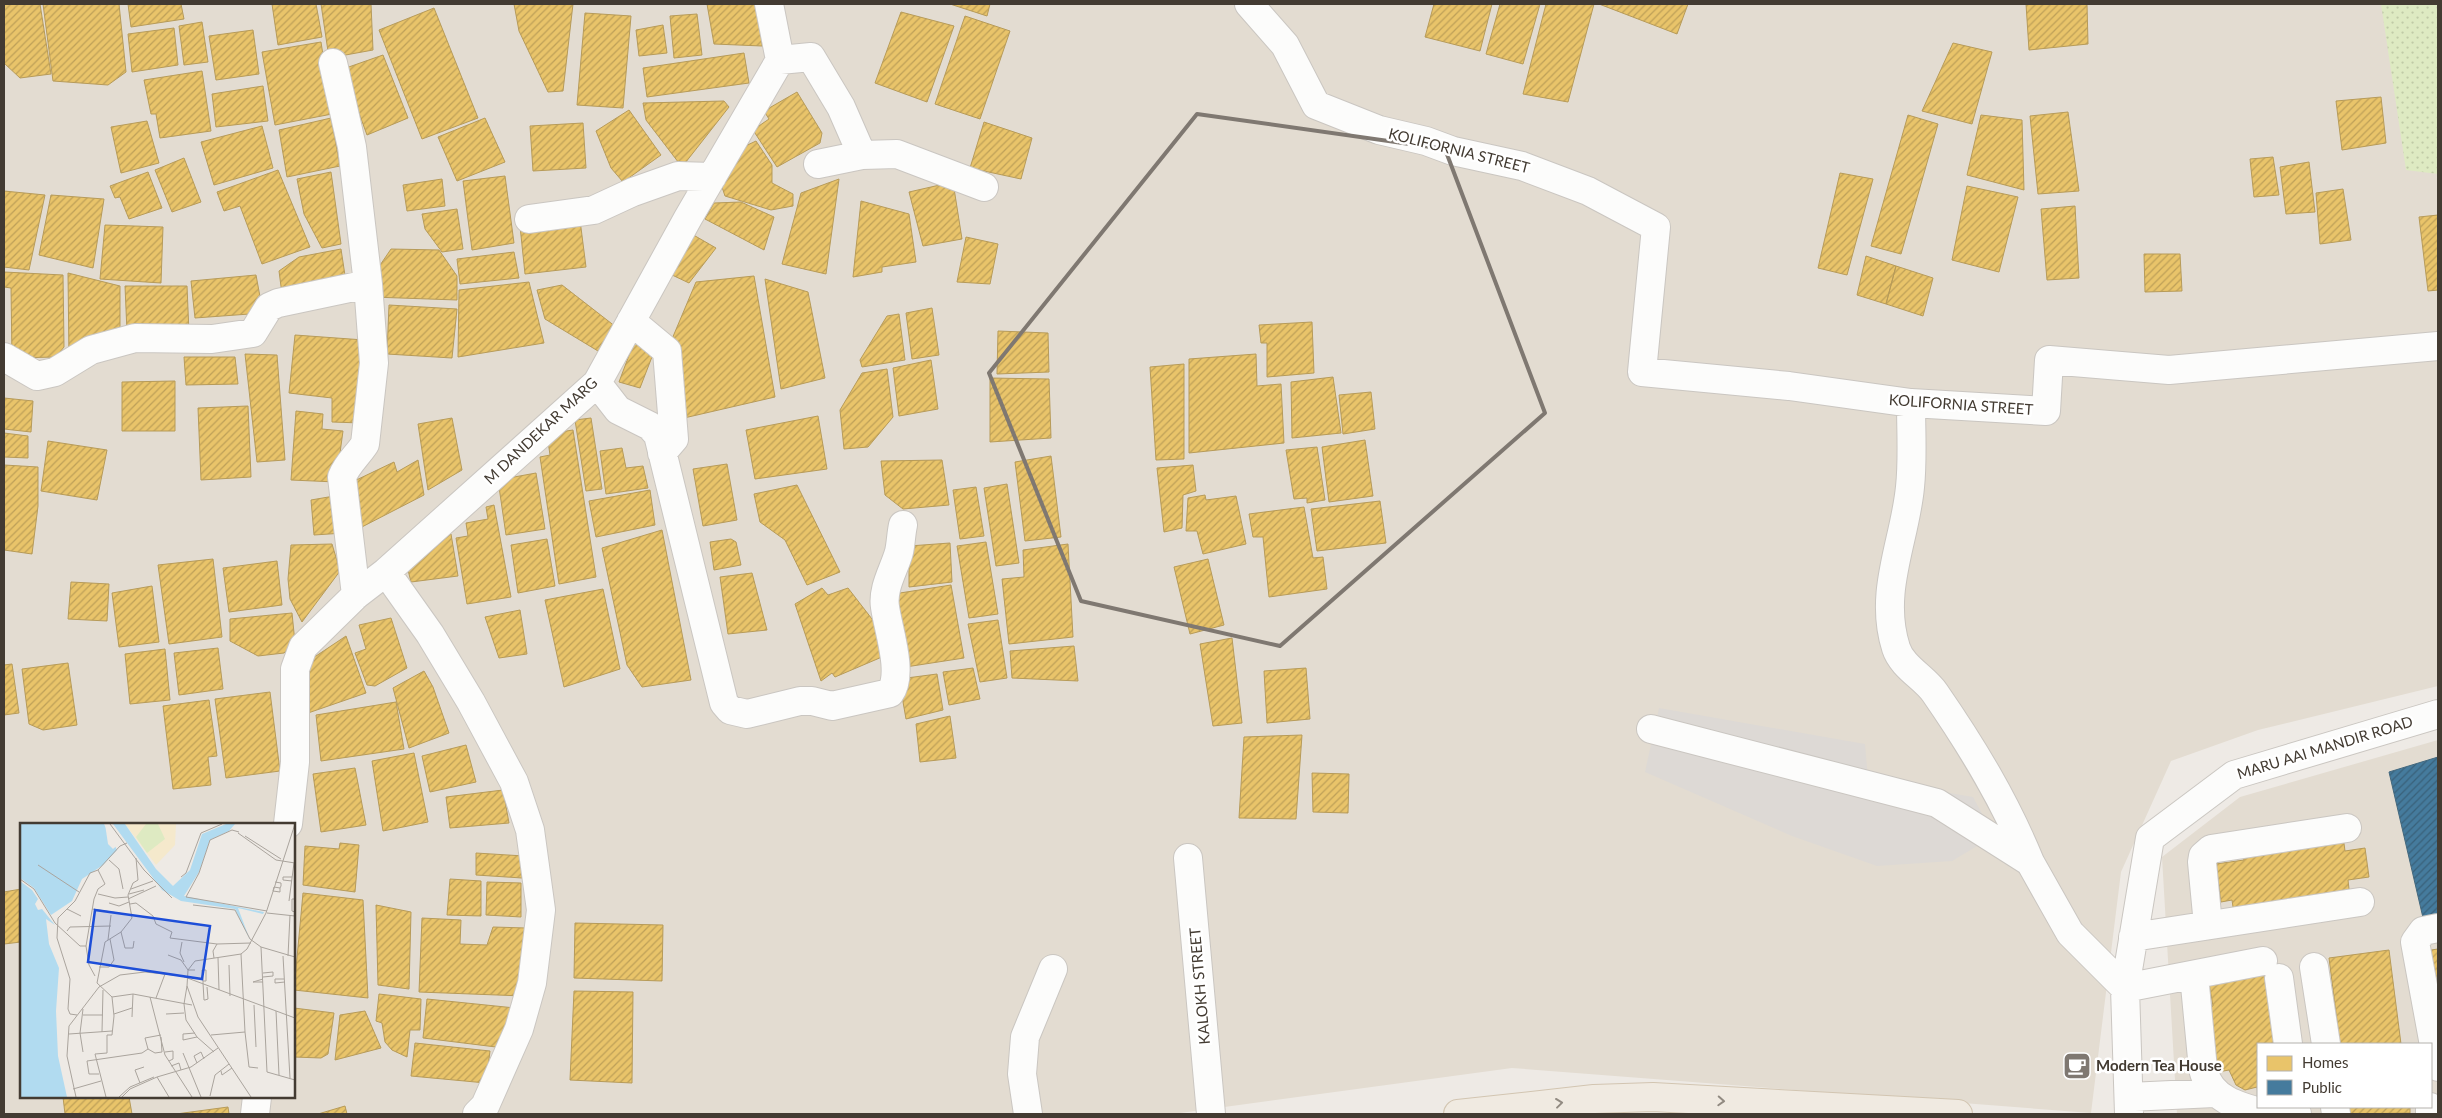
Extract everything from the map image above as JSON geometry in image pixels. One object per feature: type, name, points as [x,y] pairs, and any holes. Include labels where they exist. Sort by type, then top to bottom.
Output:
[{"type":"main road","points":[[1458,1114],[1594,1099],[1654,1106],[1958,1114]]},
{"type":"street","points":[[769,4],[780,60],[812,57],[841,107],[862,155]]},
{"type":"street","name":"KOLIFORNIA STREET","points":[[1249,4],[1285,45],[1316,105],[1379,130],[1426,141],[1453,151],[1530,168],[1588,191],[1656,227],[1642,372],[1789,386],[1911,403],[2046,411],[2049,360],[2169,370],[2438,346]]},
{"type":"street","name":"M DANDEKAR MARG","points":[[288,823],[295,762],[295,670],[303,647],[356,595],[386,572],[597,383],[780,60]]},
{"type":"street","points":[[333,63],[352,147],[368,284],[374,363],[367,434],[358,455],[347,464],[342,477],[356,595]]},
{"type":"street","points":[[818,164],[862,155],[897,154],[984,187]]},
{"type":"street","points":[[529,218],[594,210],[633,192],[678,176],[712,177]]},
{"type":"street","points":[[4,357],[37,376],[55,372],[91,350],[134,338],[212,339],[252,333],[269,307],[278,303],[368,284]]},
{"type":"street","points":[[631,321],[662,346],[668,358],[674,439],[662,453]]},
{"type":"street","points":[[597,383],[618,410],[655,430],[724,703],[730,710],[747,714],[800,701],[812,701],[832,706],[890,693],[896,679],[892,641],[884,605],[885,592],[899,552],[902,525]]},
{"type":"street","points":[[1911,403],[1910,487],[1888,599],[1896,649],[1920,680],[1932,688],[1969,742],[2012,818],[2030,862],[2070,933],[2125,988],[2194,975],[2271,970],[2288,1043]]},
{"type":"street","points":[[386,572],[430,634],[471,702],[514,782],[530,830],[541,910],[532,983],[519,1029],[485,1106],[477,1114]]},
{"type":"street","name":"MARU AAI MANDIR ROAD","points":[[2129,1106],[2125,988],[2150,838],[2234,775],[2438,714]]},
{"type":"street","points":[[1650,729],[1937,803],[2030,862]]},
{"type":"street","points":[[2208,925],[2202,862],[2207,851],[2348,828]]},
{"type":"street","name":"KALOKH STREET","points":[[1188,858],[1210,1114]]},
{"type":"street","points":[[2134,937],[2360,902]]},
{"type":"street","points":[[2438,928],[2422,931],[2415,942],[2438,1067]]},
{"type":"street","points":[[2404,950],[2419,1043]]},
{"type":"street","points":[[2314,967],[2326,1043]]},
{"type":"street","points":[[1028,1114],[1022,1074],[1024,1037],[1053,969]]},
{"type":"street","points":[[2194,975],[2203,1070],[2208,1084],[2214,1093],[2245,1108],[2267,1114]]},
{"type":"street","points":[[2129,1106],[2214,1093]]},
{"type":"street","points":[[255,1114],[257,1098]]},
{"type":"street","points":[[2284,1114],[2297,1114]]},
{"type":"highlighted area","points":[[1197,114],[1445,149],[1545,413],[1280,646],[1081,601],[989,373]]},
{"type":"shaded area","points":[[4,4],[2438,4],[2438,686],[2258,730],[2171,761],[2121,872],[2091,1113],[1512,1068],[1173,1114],[4,1114]]},
{"type":"shaded area","points":[[1659,708],[1865,744],[1868,779],[1973,797],[1994,836],[1952,861],[1877,866],[1792,836],[1645,772]]},
{"type":"shaded area","points":[[2438,740],[2438,1114],[2177,1114],[2162,857],[2240,797]]},
{"type":"green space","points":[[2381,4],[2438,4],[2438,174],[2406,170]]},
{"type":"building: Homes","points":[[4,4],[40,4],[51,74],[20,78],[4,63]]},
{"type":"building: Homes","points":[[43,4],[119,4],[126,72],[108,85],[53,81]]},
{"type":"building: Homes","points":[[128,4],[181,4],[184,19],[131,27]]},
{"type":"building: Homes","points":[[272,4],[316,4],[322,37],[278,45]]},
{"type":"building: Homes","points":[[321,4],[371,4],[373,50],[329,58]]},
{"type":"building: Homes","points":[[514,4],[573,4],[563,91],[548,92],[519,31]]},
{"type":"building: Homes","points":[[707,4],[759,4],[762,46],[714,44]]},
{"type":"building: Homes","points":[[950,4],[990,4],[987,16]]},
{"type":"building: Homes","points":[[1434,4],[1492,4],[1480,51],[1425,37]]},
{"type":"building: Homes","points":[[1500,4],[1540,4],[1523,64],[1486,54]]},
{"type":"building: Homes","points":[[1546,4],[1594,4],[1568,102],[1523,94]]},
{"type":"building: Homes","points":[[1599,4],[1688,4],[1677,34]]},
{"type":"building: Homes","points":[[2026,4],[2087,4],[2088,44],[2029,50]]},
{"type":"building: Homes","points":[[434,8],[478,118],[422,139],[379,30]]},
{"type":"building: Homes","points":[[901,12],[954,26],[927,102],[875,83]]},
{"type":"building: Homes","points":[[585,13],[631,16],[623,108],[577,105]]},
{"type":"building: Homes","points":[[697,14],[702,55],[674,58],[670,16]]},
{"type":"building: Homes","points":[[965,16],[1010,31],[980,119],[935,104]]},
{"type":"building: Homes","points":[[202,22],[208,62],[184,65],[179,26]]},
{"type":"building: Homes","points":[[663,25],[667,53],[639,56],[636,30]]},
{"type":"building: Homes","points":[[174,28],[178,65],[132,72],[128,34]]},
{"type":"building: Homes","points":[[253,30],[259,74],[216,80],[209,36]]},
{"type":"building: Homes","points":[[321,42],[332,114],[275,125],[262,52]]},
{"type":"building: Homes","points":[[1953,43],[1992,52],[1972,124],[1922,111]]},
{"type":"building: Homes","points":[[744,53],[749,83],[647,97],[643,68]]},
{"type":"building: Homes","points":[[383,55],[408,118],[367,135],[343,69]]},
{"type":"building: Homes","points":[[202,71],[211,131],[160,138],[156,114],[151,114],[144,80]]},
{"type":"building: Homes","points":[[263,86],[268,121],[216,127],[212,94]]},
{"type":"building: Homes","points":[[797,92],[822,133],[820,143],[777,167],[753,130],[769,119],[764,111]]},
{"type":"building: Homes","points":[[2381,97],[2386,143],[2342,150],[2336,101]]},
{"type":"building: Homes","points":[[724,101],[729,107],[682,167],[646,120],[643,103]]},
{"type":"building: Homes","points":[[629,110],[661,155],[623,182],[611,168],[596,131]]},
{"type":"building: Homes","points":[[2068,112],[2079,191],[2038,194],[2030,116]]},
{"type":"building: Homes","points":[[1908,115],[1938,124],[1901,254],[1871,246]]},
{"type":"building: Homes","points":[[1981,115],[2022,120],[2024,190],[1967,175]]},
{"type":"building: Homes","points":[[331,118],[340,166],[287,177],[279,130]]},
{"type":"building: Homes","points":[[485,118],[505,162],[457,181],[438,137]]},
{"type":"building: Homes","points":[[147,121],[159,163],[121,173],[111,127]]},
{"type":"building: Homes","points":[[984,122],[1032,138],[1021,179],[970,168]]},
{"type":"building: Homes","points":[[583,123],[586,168],[533,171],[530,126]]},
{"type":"building: Homes","points":[[262,126],[273,168],[214,185],[201,142]]},
{"type":"building: Homes","points":[[756,141],[772,165],[772,183],[793,194],[793,206],[771,210],[725,196],[720,181],[739,149]]},
{"type":"building: Homes","points":[[2273,157],[2279,195],[2254,197],[2250,159]]},
{"type":"building: Homes","points":[[184,158],[201,202],[172,212],[155,170]]},
{"type":"building: Homes","points":[[2309,162],[2315,212],[2286,214],[2280,167]]},
{"type":"building: Homes","points":[[278,170],[310,247],[262,264],[240,206],[224,211],[217,192]]},
{"type":"building: Homes","points":[[148,172],[162,208],[129,219],[120,197],[115,198],[110,186]]},
{"type":"building: Homes","points":[[331,172],[341,244],[322,248],[304,214],[297,179]]},
{"type":"building: Homes","points":[[1840,173],[1873,179],[1847,275],[1818,268]]},
{"type":"building: Homes","points":[[505,176],[514,243],[472,250],[463,181]]},
{"type":"building: Homes","points":[[442,179],[445,206],[407,211],[403,185]]},
{"type":"building: Homes","points":[[839,179],[826,274],[782,264],[801,193]]},
{"type":"building: Homes","points":[[953,182],[962,239],[923,246],[909,192]]},
{"type":"building: Homes","points":[[1967,186],[2018,197],[1999,272],[1952,260]]},
{"type":"building: Homes","points":[[2343,189],[2351,240],[2320,244],[2316,193]]},
{"type":"building: Homes","points":[[4,191],[45,195],[29,270],[4,267]]},
{"type":"building: Homes","points":[[51,195],[104,199],[93,268],[39,255]]},
{"type":"building: Homes","points":[[861,201],[909,214],[916,262],[882,267],[882,272],[853,277]]},
{"type":"building: Homes","points":[[741,202],[774,217],[764,250],[705,219],[714,203]]},
{"type":"building: Homes","points":[[2075,206],[2079,278],[2047,280],[2041,209]]},
{"type":"building: Homes","points":[[457,209],[463,249],[442,252],[425,229],[422,214]]},
{"type":"building: Homes","points":[[2438,215],[2438,290],[2428,291],[2419,217]]},
{"type":"building: Homes","points":[[580,220],[586,267],[525,274],[520,226]]},
{"type":"building: Homes","points":[[105,225],[163,227],[161,283],[100,279]]},
{"type":"building: Homes","points":[[690,233],[716,248],[689,283],[670,274]]},
{"type":"building: Homes","points":[[966,237],[998,244],[990,284],[957,282]]},
{"type":"building: Homes","points":[[341,249],[346,282],[282,294],[279,271],[299,257]]},
{"type":"building: Homes","points":[[391,249],[439,250],[457,276],[457,300],[372,297],[372,277]]},
{"type":"building: Homes","points":[[514,252],[519,278],[460,284],[457,259]]},
{"type":"building: Homes","points":[[2144,254],[2180,254],[2182,291],[2145,292]]},
{"type":"building: Homes","points":[[1866,256],[1896,266],[1886,304],[1857,295]]},
{"type":"building: Homes","points":[[1896,266],[1933,278],[1923,316],[1886,304]]},
{"type":"building: Homes","points":[[4,272],[63,275],[64,347],[56,357],[12,358],[11,288],[4,287]]},
{"type":"building: Homes","points":[[68,273],[120,286],[120,334],[69,359]]},
{"type":"building: Homes","points":[[256,275],[263,313],[195,318],[191,281]]},
{"type":"building: Homes","points":[[754,276],[775,397],[684,418],[672,339],[696,282]]},
{"type":"building: Homes","points":[[765,279],[808,292],[825,378],[781,389]]},
{"type":"building: Homes","points":[[529,282],[544,343],[458,357],[459,290]]},
{"type":"building: Homes","points":[[562,285],[616,327],[598,351],[545,319],[537,290]]},
{"type":"building: Homes","points":[[125,286],[187,286],[189,333],[127,332]]},
{"type":"building: Homes","points":[[389,305],[457,309],[452,358],[387,354]]},
{"type":"building: Homes","points":[[932,308],[939,355],[912,359],[906,313]]},
{"type":"building: Homes","points":[[899,314],[905,360],[862,367],[860,360],[887,316]]},
{"type":"building: Homes","points":[[1312,322],[1314,373],[1267,377],[1267,343],[1261,343],[1259,325]]},
{"type":"building: Homes","points":[[998,331],[1048,333],[1049,372],[997,374]]},
{"type":"building: Homes","points":[[295,335],[364,340],[361,423],[332,422],[332,398],[289,393]]},
{"type":"building: Homes","points":[[634,342],[655,349],[640,388],[619,382]]},
{"type":"building: Homes","points":[[245,354],[277,355],[285,460],[257,462]]},
{"type":"building: Homes","points":[[1256,354],[1257,386],[1281,384],[1284,443],[1189,453],[1189,359]]},
{"type":"building: Homes","points":[[184,357],[235,357],[238,384],[186,385]]},
{"type":"building: Homes","points":[[931,360],[938,409],[899,416],[893,368]]},
{"type":"building: Homes","points":[[1184,364],[1184,459],[1156,460],[1150,367]]},
{"type":"building: Homes","points":[[887,369],[893,417],[868,447],[844,449],[840,410],[862,373]]},
{"type":"building: Homes","points":[[1333,377],[1341,433],[1292,438],[1291,382]]},
{"type":"building: Homes","points":[[990,378],[1049,379],[1051,438],[990,442]]},
{"type":"building: Homes","points":[[175,381],[175,431],[122,431],[122,382]]},
{"type":"building: Homes","points":[[1371,392],[1375,429],[1343,434],[1339,395]]},
{"type":"building: Homes","points":[[4,398],[33,401],[31,432],[4,429]]},
{"type":"building: Homes","points":[[248,406],[251,477],[201,480],[198,408]]},
{"type":"building: Homes","points":[[296,411],[323,414],[322,429],[343,431],[336,482],[291,480]]},
{"type":"building: Homes","points":[[818,416],[827,469],[755,479],[746,430]]},
{"type":"building: Homes","points":[[452,418],[462,470],[428,490],[418,424]]},
{"type":"building: Homes","points":[[591,418],[602,489],[586,491],[575,420]]},
{"type":"building: Homes","points":[[573,430],[596,577],[559,584],[540,457],[550,455],[547,434]]},
{"type":"building: Homes","points":[[4,433],[28,436],[28,458],[4,457]]},
{"type":"building: Homes","points":[[1365,440],[1373,496],[1329,502],[1322,447]]},
{"type":"building: Homes","points":[[48,441],[107,450],[97,500],[41,491]]},
{"type":"building: Homes","points":[[1317,447],[1325,500],[1307,503],[1307,498],[1294,499],[1286,450]]},
{"type":"building: Homes","points":[[622,448],[626,468],[643,466],[648,488],[606,494],[600,451]]},
{"type":"building: Homes","points":[[1051,456],[1061,537],[1025,541],[1015,462]]},
{"type":"building: Homes","points":[[418,460],[424,495],[356,530],[350,483],[394,462],[397,472]]},
{"type":"building: Homes","points":[[942,460],[949,505],[903,509],[885,495],[881,461]]},
{"type":"building: Homes","points":[[727,464],[737,520],[703,526],[693,469]]},
{"type":"building: Homes","points":[[4,465],[38,467],[38,506],[32,554],[4,550]]},
{"type":"building: Homes","points":[[1193,465],[1196,491],[1183,495],[1182,528],[1164,532],[1157,468]]},
{"type":"building: Homes","points":[[536,473],[545,529],[506,535],[498,480]]},
{"type":"building: Homes","points":[[1007,484],[1019,563],[996,566],[984,488]]},
{"type":"building: Homes","points":[[797,485],[840,572],[807,585],[785,540],[760,522],[754,494]]},
{"type":"building: Homes","points":[[976,487],[984,536],[960,539],[953,490]]},
{"type":"building: Homes","points":[[650,490],[655,525],[596,537],[589,501]]},
{"type":"building: Homes","points":[[340,495],[344,533],[314,535],[311,500]]},
{"type":"building: Homes","points":[[1205,495],[1206,500],[1236,496],[1246,544],[1203,554],[1197,531],[1186,531],[1188,498]]},
{"type":"building: Homes","points":[[1380,501],[1386,543],[1317,551],[1311,509]]},
{"type":"building: Homes","points":[[494,505],[511,597],[467,604],[456,538],[468,536],[466,523],[488,519],[486,507]]},
{"type":"building: Homes","points":[[1304,507],[1313,558],[1323,557],[1327,589],[1269,597],[1263,537],[1253,537],[1249,514]]},
{"type":"building: Homes","points":[[662,530],[691,680],[642,687],[627,665],[602,548]]},
{"type":"building: Homes","points":[[451,534],[458,576],[411,582],[408,570]]},
{"type":"building: Homes","points":[[547,539],[555,586],[518,593],[511,545]]},
{"type":"building: Homes","points":[[731,539],[736,542],[741,565],[714,570],[710,542]]},
{"type":"building: Homes","points":[[986,542],[998,614],[969,618],[957,546]]},
{"type":"building: Homes","points":[[950,543],[952,582],[909,587],[909,546]]},
{"type":"building: Homes","points":[[332,544],[340,571],[302,622],[290,599],[288,579],[291,545]]},
{"type":"building: Homes","points":[[1068,544],[1073,637],[1009,644],[1002,579],[1024,577],[1023,550]]},
{"type":"building: Homes","points":[[213,559],[222,637],[169,644],[158,565]]},
{"type":"building: Homes","points":[[1208,559],[1224,625],[1190,634],[1174,567]]},
{"type":"building: Homes","points":[[277,561],[282,605],[229,612],[223,568]]},
{"type":"building: Homes","points":[[752,573],[767,630],[728,634],[720,577]]},
{"type":"building: Homes","points":[[71,582],[109,584],[107,621],[68,619]]},
{"type":"building: Homes","points":[[951,585],[964,658],[899,668],[889,611],[900,593]]},
{"type":"building: Homes","points":[[152,586],[159,642],[119,647],[112,593]]},
{"type":"building: Homes","points":[[822,588],[828,595],[848,588],[889,641],[889,654],[835,677],[832,673],[821,681],[795,604]]},
{"type":"building: Homes","points":[[603,589],[620,669],[564,687],[545,600]]},
{"type":"building: Homes","points":[[520,610],[527,654],[499,658],[485,617]]},
{"type":"building: Homes","points":[[292,613],[295,643],[284,653],[258,656],[230,641],[230,619]]},
{"type":"building: Homes","points":[[391,618],[407,668],[375,686],[367,685],[355,653],[366,649],[359,625]]},
{"type":"building: Homes","points":[[998,620],[1007,678],[980,682],[968,624]]},
{"type":"building: Homes","points":[[346,636],[366,693],[308,713],[303,676],[310,660]]},
{"type":"building: Homes","points":[[1232,638],[1242,723],[1213,726],[1200,644]]},
{"type":"building: Homes","points":[[1074,646],[1078,681],[1012,678],[1010,651]]},
{"type":"building: Homes","points":[[218,648],[223,689],[179,695],[174,653]]},
{"type":"building: Homes","points":[[165,649],[170,700],[130,704],[125,654]]},
{"type":"building: Homes","points":[[68,663],[77,725],[43,730],[29,724],[22,669]]},
{"type":"building: Homes","points":[[12,664],[19,713],[4,715],[4,665]]},
{"type":"building: Homes","points":[[973,668],[980,699],[949,705],[943,672]]},
{"type":"building: Homes","points":[[1306,668],[1310,719],[1267,723],[1264,671]]},
{"type":"building: Homes","points":[[424,671],[433,687],[449,733],[409,748],[393,688]]},
{"type":"building: Homes","points":[[937,674],[943,710],[906,719],[899,679]]},
{"type":"building: Homes","points":[[270,692],[280,771],[226,778],[215,699]]},
{"type":"building: Homes","points":[[209,700],[217,756],[208,757],[211,785],[173,789],[163,706]]},
{"type":"building: Homes","points":[[396,702],[404,749],[321,761],[316,715]]},
{"type":"building: Homes","points":[[950,716],[956,758],[920,762],[916,724]]},
{"type":"building: Homes","points":[[1302,735],[1296,819],[1239,818],[1244,737]]},
{"type":"building: Homes","points":[[466,745],[476,782],[430,792],[422,756]]},
{"type":"building: Homes","points":[[414,753],[428,822],[383,831],[372,761]]},
{"type":"building: Homes","points":[[355,768],[366,825],[321,832],[313,774]]},
{"type":"building: Homes","points":[[1312,773],[1349,774],[1348,813],[1313,812]]},
{"type":"building: Homes","points":[[503,790],[509,823],[450,828],[446,797]]},
{"type":"building: Homes","points":[[2343,836],[2345,851],[2365,848],[2369,877],[2348,880],[2350,898],[2234,914],[2232,900],[2221,902],[2216,864],[2244,860],[2242,850]]},
{"type":"building: Homes","points":[[340,843],[359,845],[355,892],[303,885],[305,846],[339,849]]},
{"type":"building: Homes","points":[[476,853],[524,856],[522,878],[476,875]]},
{"type":"building: Homes","points":[[450,879],[481,881],[481,916],[447,915]]},
{"type":"building: Homes","points":[[487,882],[521,883],[521,917],[486,915]]},
{"type":"building: Homes","points":[[20,889],[20,942],[4,944],[4,892]]},
{"type":"building: Homes","points":[[303,893],[363,900],[368,998],[295,990]]},
{"type":"building: Homes","points":[[376,905],[411,912],[409,989],[378,985]]},
{"type":"building: Homes","points":[[422,918],[461,920],[460,944],[487,945],[493,927],[526,928],[523,996],[419,992]]},
{"type":"building: Homes","points":[[575,923],[663,925],[662,981],[574,978]]},
{"type":"building: Homes","points":[[2438,949],[2438,1035],[2424,951]]},
{"type":"building: Homes","points":[[2389,950],[2401,1043],[2340,1043],[2329,958]]},
{"type":"building: Homes","points":[[2264,967],[2279,1043],[2257,1043],[2257,1087],[2245,1090],[2236,1085],[2229,1070],[2218,1072],[2206,1007],[2213,1006],[2208,978]]},
{"type":"building: Homes","points":[[574,991],[633,992],[632,1083],[570,1080]]},
{"type":"building: Homes","points":[[379,994],[421,999],[420,1030],[410,1030],[407,1057],[392,1050],[385,1042],[382,1023],[376,1021]]},
{"type":"building: Homes","points":[[427,999],[515,1008],[511,1039],[499,1038],[496,1047],[423,1038]]},
{"type":"building: Homes","points":[[295,1008],[334,1013],[328,1054],[321,1058],[295,1057]]},
{"type":"building: Homes","points":[[365,1011],[381,1048],[335,1060],[340,1015]]},
{"type":"building: Homes","points":[[415,1043],[490,1051],[486,1083],[411,1076]]},
{"type":"building: Homes","points":[[63,1098],[129,1098],[132,1114],[65,1114]]},
{"type":"building: Homes","points":[[345,1106],[347,1114],[318,1114]]},
{"type":"building: Homes","points":[[228,1107],[229,1114],[176,1114]]},
{"type":"building: Homes","points":[[2348,1108],[2410,1108],[2410,1113],[2349,1114]]},
{"type":"building: Public","points":[[2438,757],[2438,919],[2424,922],[2389,772]]},
{"type":"place","name":"Modern Tea House","points":[[2077,1066]]}]
